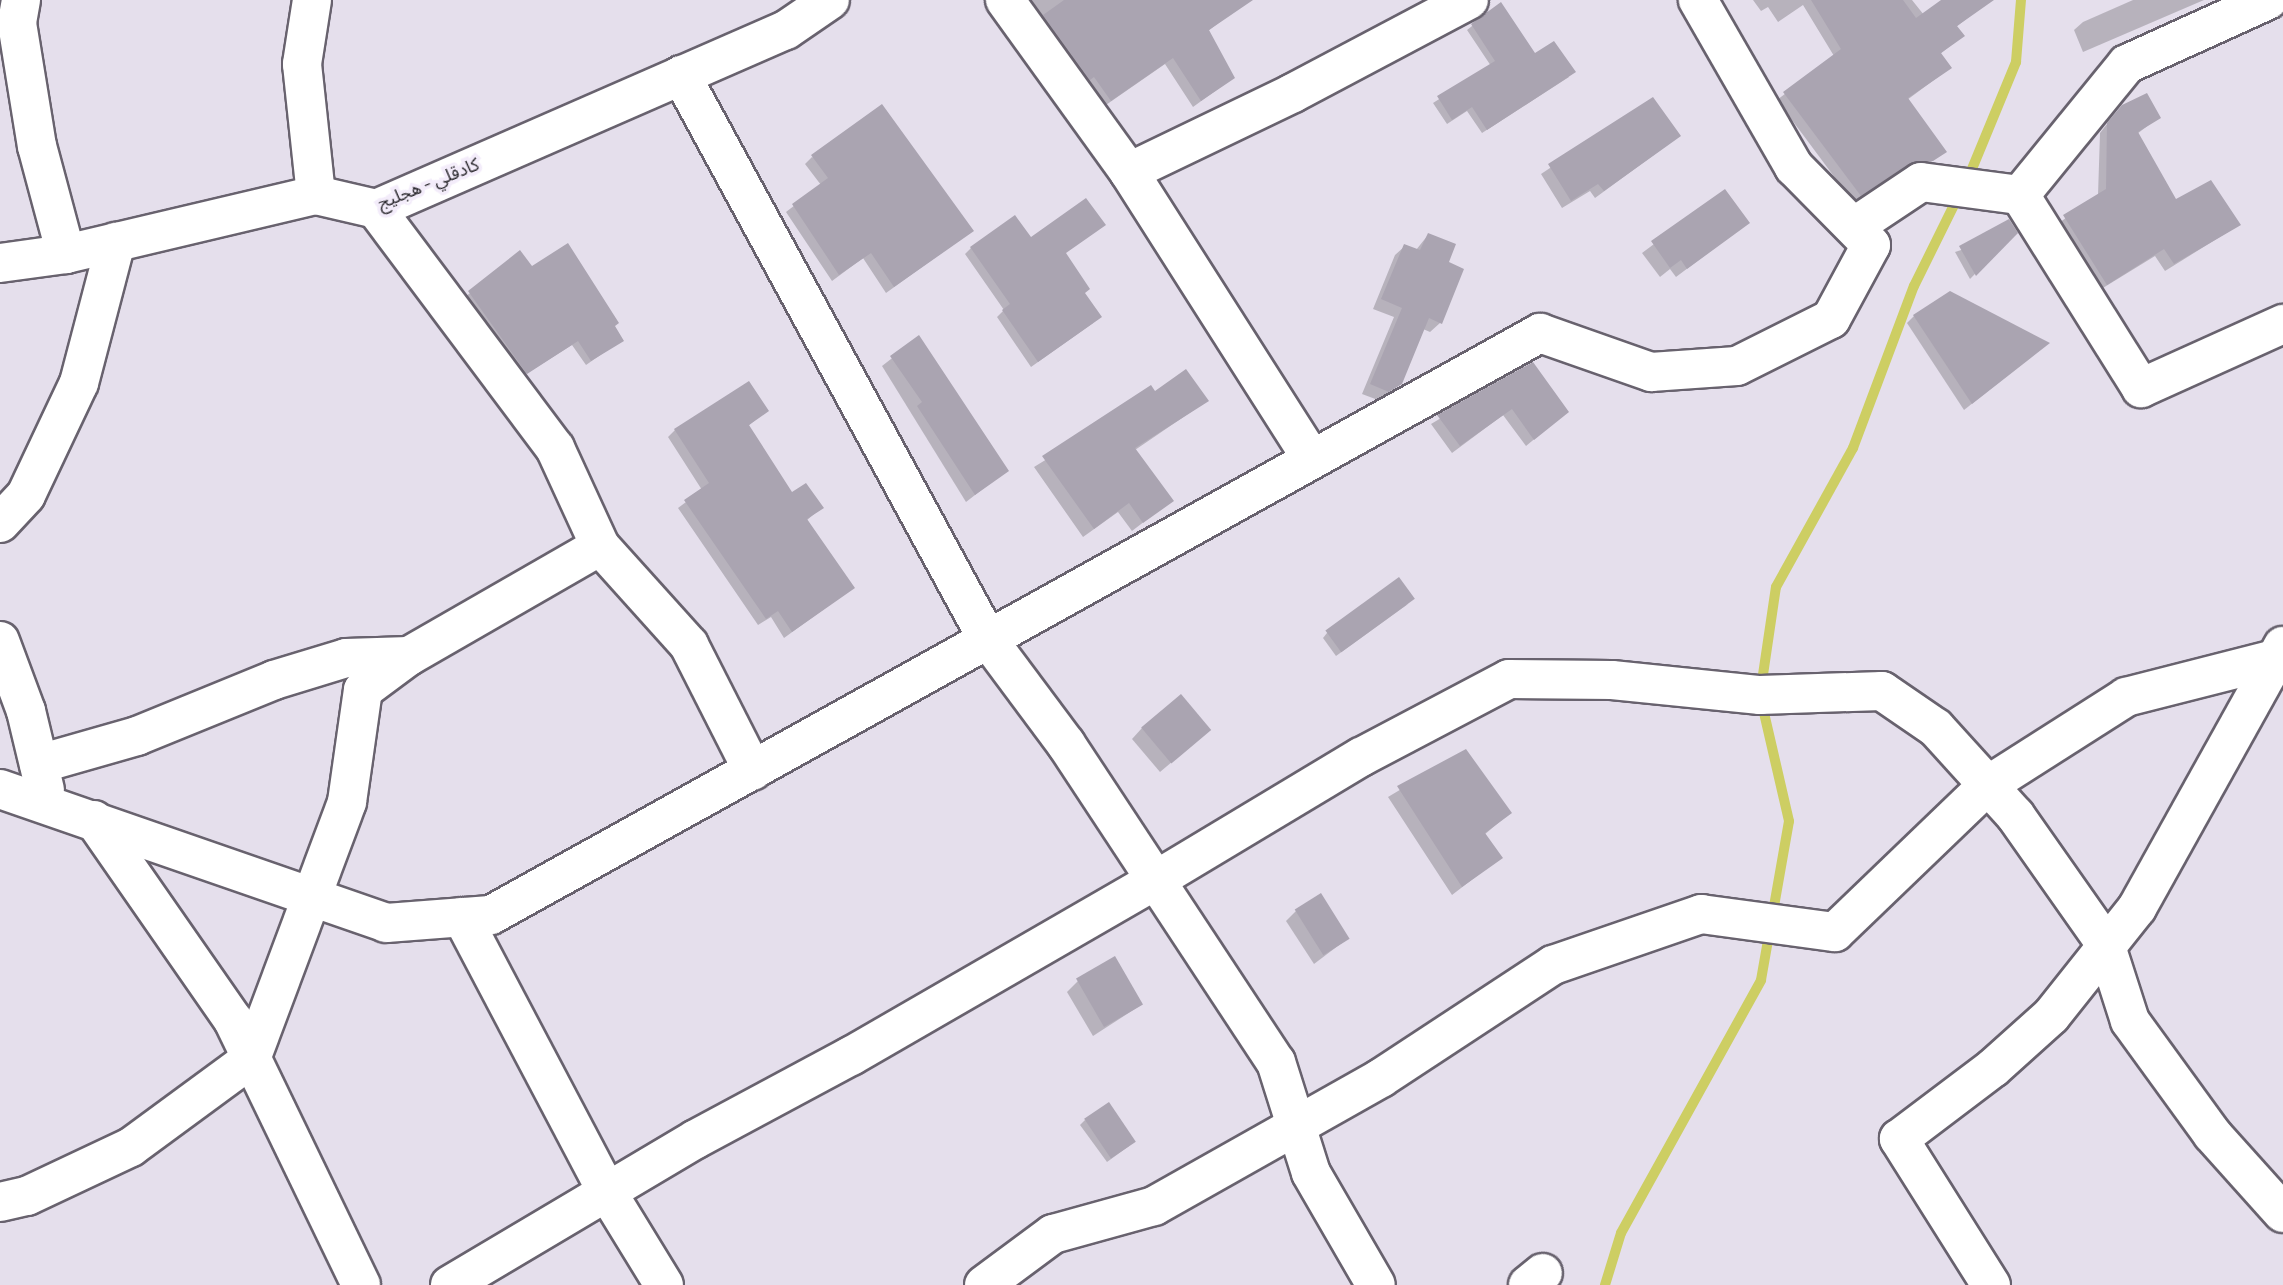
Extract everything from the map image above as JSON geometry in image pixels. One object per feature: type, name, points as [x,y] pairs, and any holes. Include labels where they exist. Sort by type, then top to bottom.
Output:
[{"type":"street","points":[[0,12],[13,0]]},
{"type":"street","points":[[21,0],[17,23],[37,146],[66,254]]},
{"type":"street","points":[[312,0],[302,64],[316,195]]},
{"type":"street","name":"كادقلي - هجليج","points":[[0,263],[66,254],[316,195],[376,209],[786,30],[830,0]]},
{"type":"street","points":[[1005,0],[1129,172],[1312,459]]},
{"type":"street","points":[[1129,172],[1293,93],[1469,0]]},
{"type":"street","points":[[0,789],[386,923],[491,915],[1540,333],[1651,372],[1737,366],[1830,320],[1871,244],[1794,167],[1698,0]]},
{"type":"street","points":[[2020,195],[2127,64],[2267,0]]},
{"type":"street","points":[[2278,0],[2283,2]]},
{"type":"street","points":[[681,75],[987,638],[1066,744],[1276,1062],[1311,1173],[1376,1285]]},
{"type":"street","points":[[1855,226],[1921,182],[2020,195]]},
{"type":"street","points":[[2020,195],[2141,388],[2283,324]]},
{"type":"street","points":[[376,209],[555,448],[600,546],[689,645],[752,771]]},
{"type":"street","points":[[0,523],[26,495],[79,383],[116,242]]},
{"type":"street","points":[[0,1202],[27,1196],[131,1147],[251,1059],[347,802],[363,690],[409,656],[600,546]]},
{"type":"street","points":[[0,641],[26,711],[48,805]]},
{"type":"street","points":[[984,1285],[1053,1234],[1154,1206],[1381,1078],[1553,965],[1701,914],[1835,932],[1988,785],[2126,697],[2279,652]]},
{"type":"street","points":[[1991,1285],[1899,1139],[1993,1068],[2051,1016],[2105,943],[2137,908],[2279,652]]},
{"type":"street","points":[[39,764],[137,736],[274,680],[346,658],[409,656]]},
{"type":"street","points":[[450,1285],[607,1192],[1156,880],[1361,757],[1510,679],[1612,680],[1760,695],[1882,691],[1936,728],[2015,815],[2105,943],[2130,1021],[2212,1134],[2283,1213]]},
{"type":"street","points":[[94,820],[233,1020],[361,1285]]},
{"type":"street","points":[[462,917],[607,1192],[664,1285]]},
{"type":"building","points":[[1064,0],[1253,0],[1209,30],[1235,78],[1201,101],[1173,58],[1111,101],[1094,77],[1090,80],[1043,15]]},
{"type":"building","points":[[1811,0],[1903,0],[1916,18],[1941,0],[1994,0],[1957,26],[1965,36],[1941,53],[1952,68],[1908,98],[1947,152],[1933,161],[1909,164],[1861,196],[1783,92],[1841,49]]},
{"type":"building","points":[[1501,2],[1535,53],[1554,41],[1576,72],[1487,130],[1472,107],[1452,120],[1437,96],[1495,61],[1471,24]]},
{"type":"building","points":[[2147,93],[2161,118],[2138,132],[2176,199],[2211,180],[2241,225],[2174,264],[2164,249],[2107,285],[2063,215],[2106,189],[2107,123],[2122,105]]},
{"type":"building","points":[[1653,97],[1681,136],[1604,191],[1598,184],[1571,201],[1548,164]]},
{"type":"building","points":[[882,104],[974,231],[894,287],[871,253],[839,275],[792,204],[828,178],[811,155]]},
{"type":"building","points":[[1725,189],[1750,223],[1687,269],[1681,260],[1670,268],[1651,241]]},
{"type":"building","points":[[1086,198],[1106,225],[1066,253],[1090,289],[1085,293],[1102,317],[1038,362],[1002,310],[1010,304],[970,247],[1015,215],[1031,237]]},
{"type":"building","points":[[2009,219],[2018,233],[1976,276],[1959,246]]},
{"type":"building","points":[[1428,233],[1456,244],[1449,262],[1464,269],[1442,324],[1429,318],[1402,384],[1389,392],[1370,384],[1402,308],[1381,299],[1404,244],[1420,250]]},
{"type":"building","points":[[568,243],[619,323],[615,326],[624,341],[591,361],[578,341],[527,374],[468,291],[520,250],[532,266]]},
{"type":"building","points":[[1950,291],[2050,343],[1972,404],[1913,315]]},
{"type":"building","points":[[919,335],[1009,471],[975,495],[917,406],[922,402],[890,356]]},
{"type":"building","points":[[1533,362],[1569,412],[1534,440],[1512,409],[1460,446],[1437,415]]},
{"type":"building","points":[[1186,369],[1209,401],[1135,448],[1174,501],[1143,523],[1129,503],[1094,529],[1042,456],[1151,385],[1155,391]]},
{"type":"building","points":[[749,381],[769,411],[749,425],[792,492],[806,483],[824,508],[807,519],[855,588],[792,632],[778,611],[766,619],[684,500],[709,483],[674,429]]},
{"type":"building","points":[[1399,577],[1415,599],[1341,652],[1325,630]]},
{"type":"building","points":[[1181,694],[1211,730],[1171,763],[1141,727]]},
{"type":"building","points":[[1466,749],[1512,813],[1485,833],[1503,858],[1462,887],[1397,786]]},
{"type":"building","points":[[1321,893],[1350,939],[1323,955],[1295,909]]},
{"type":"building","points":[[1115,956],[1143,1004],[1104,1027],[1076,979]]},
{"type":"building","points":[[1109,1102],[1136,1142],[1111,1159],[1084,1119]]},
{"type":"waterway","points":[[1967,181],[2016,62],[2021,0]]},
{"type":"waterway","points":[[1605,1285],[1621,1233],[1761,980],[1789,821],[1760,695],[1776,587],[1853,448],[1914,286],[1959,195]]}]
